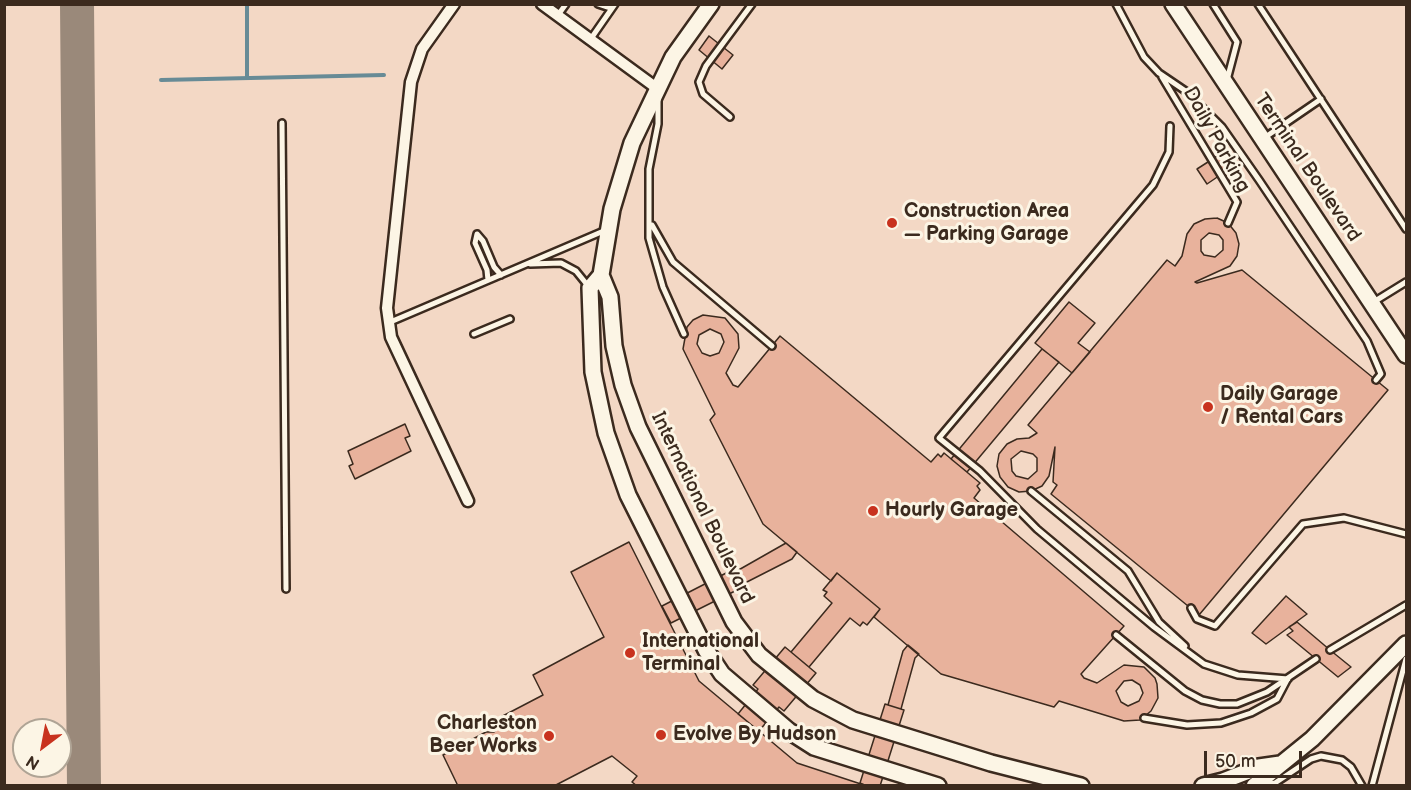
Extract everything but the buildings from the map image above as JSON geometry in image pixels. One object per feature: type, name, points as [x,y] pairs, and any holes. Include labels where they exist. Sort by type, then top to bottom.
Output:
[{"type":"main road","name":"International Boulevard","points":[[711,4],[673,57],[658,89],[623,165],[607,229],[601,275],[610,297],[615,346],[623,385],[638,427],[724,605],[754,650],[778,673],[813,699],[853,720],[991,763],[1081,786]]},
{"type":"main road","name":"Terminal Boulevard","points":[[1173,4],[1405,354]]},
{"type":"main road","points":[[601,275],[590,288],[595,382],[606,433],[620,479],[716,667],[745,695],[806,743],[938,786]]},
{"type":"main road","points":[[1254,786],[1267,778],[1280,764],[1326,727],[1407,644]]},
{"type":"main road","points":[[1203,786],[1259,767],[1280,764]]},
{"type":"street","points":[[454,4],[422,50],[411,82],[387,295],[391,337],[468,501]]},
{"type":"street","points":[[542,4],[658,89]]},
{"type":"lane","points":[[558,16],[566,4]]},
{"type":"lane","points":[[590,40],[612,6],[598,4]]},
{"type":"lane","points":[[730,117],[703,94],[699,82],[706,66],[752,4]]},
{"type":"lane","points":[[1116,4],[1144,57],[1160,73],[1187,92],[1228,136],[1366,341],[1381,374],[1376,380]]},
{"type":"lane","points":[[1213,4],[1237,42],[1226,84]]},
{"type":"lane","points":[[1258,4],[1407,229]]},
{"type":"lane","name":"Daily Parking","points":[[1160,73],[1237,202],[1228,223]]},
{"type":"lane","points":[[658,89],[658,124],[649,169],[650,238],[656,266],[684,334]]},
{"type":"lane","points":[[1263,139],[1321,99]]},
{"type":"lane","points":[[282,123],[286,589]]},
{"type":"lane","points":[[1170,126],[1169,152],[1153,185],[939,438],[980,471],[1037,529],[1154,627],[1204,664],[1238,675],[1288,679]]},
{"type":"lane","points":[[650,220],[657,238],[673,262],[772,346]]},
{"type":"lane","points":[[388,324],[607,229]]},
{"type":"lane","points":[[488,280],[487,270],[475,243],[477,234],[483,241],[494,267],[501,275]]},
{"type":"lane","points":[[525,264],[561,263],[576,271],[590,288]]},
{"type":"lane","points":[[1372,303],[1407,282]]},
{"type":"lane","points":[[474,334],[510,319]]},
{"type":"lane","points":[[1031,491],[1128,572],[1159,622],[1204,664]]},
{"type":"lane","points":[[1191,608],[1197,619],[1215,626],[1303,524],[1344,518],[1407,534]]},
{"type":"lane","points":[[1330,650],[1407,605]]},
{"type":"lane","points":[[1116,635],[1185,692],[1212,703],[1229,705],[1246,702],[1288,679],[1316,659]]},
{"type":"lane","points":[[1372,786],[1407,659]]},
{"type":"lane","points":[[1144,718],[1187,725],[1221,723],[1251,713],[1277,699],[1288,679]]},
{"type":"lane","points":[[1261,786],[1275,783],[1311,759],[1321,756],[1342,760],[1351,767],[1362,786]]},
{"type":"shaded area","points":[[5,5],[1406,5],[1406,785],[5,786]]},
{"type":"waterway","points":[[247,4],[247,78]]},
{"type":"waterway","points":[[161,80],[384,75]]},
{"type":"taxiway","points":[[77,4],[84,786]]},
{"type":"place","name":"Construction Area — Parking Garage","points":[[892,223]]},
{"type":"place","name":"Daily Garage / Rental Cars","points":[[1208,407]]},
{"type":"place","name":"Hourly Garage","points":[[873,511]]},
{"type":"place","name":"International Terminal","points":[[630,653]]},
{"type":"place","name":"Evolve By Hudson","points":[[661,735]]},
{"type":"place","name":"Charleston Beer Works","points":[[549,736]]}]
